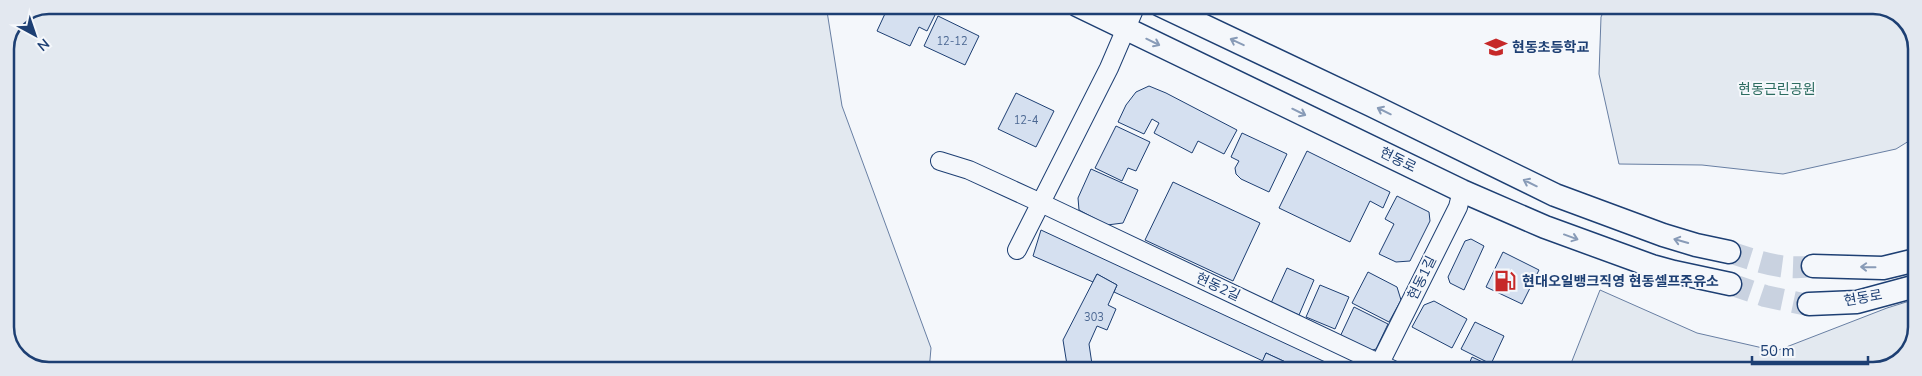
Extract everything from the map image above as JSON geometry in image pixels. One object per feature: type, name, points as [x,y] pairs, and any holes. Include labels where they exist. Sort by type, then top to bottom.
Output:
[{"type":"main road","name":"현동로","points":[[1095,14],[1462,190],[1545,227],[1612,252],[1674,272],[1730,284]]},
{"type":"main road","points":[[1177,14],[1371,105],[1555,195],[1663,235],[1729,252]]},
{"type":"main road","name":"현동로","points":[[1813,266],[1882,268],[1908,262]]},
{"type":"main road","name":"현동로","points":[[1809,304],[1857,302],[1908,288]]},
{"type":"street","points":[[1018,250],[1109,68],[1133,14]]},
{"type":"street","name":"현동2길","points":[[940,161],[969,170],[1041,203],[1371,362]]},
{"type":"street","name":"현동1길","points":[[1386,362],[1458,207],[1462,190]]},
{"type":"green space","points":[[42,14],[827,14],[842,106],[931,348],[930,362],[42,362],[31,358],[22,350],[14,334],[14,42],[16,35],[24,24],[35,16]]},
{"type":"green space","name":"현동근린공원","points":[[1602,14],[1880,14],[1891,18],[1900,26],[1908,42],[1908,142],[1896,149],[1783,174],[1702,165],[1619,164],[1599,74]]},
{"type":"green space","points":[[1600,290],[1697,333],[1776,351],[1908,301],[1908,334],[1906,341],[1895,355],[1880,362],[1572,362]]},
{"type":"building","points":[[885,14],[936,14],[927,31],[919,27],[910,46],[877,31]]},
{"type":"building","points":[[938,16],[979,36],[965,65],[924,46]]},
{"type":"building","points":[[1149,86],[1237,130],[1224,154],[1198,141],[1192,153],[1154,133],[1159,123],[1152,119],[1144,134],[1118,122],[1126,105],[1136,92]]},
{"type":"building","points":[[1016,93],[1054,111],[1036,147],[998,129]]},
{"type":"building","points":[[1116,126],[1150,142],[1136,171],[1128,168],[1122,181],[1095,168]]},
{"type":"building","points":[[1242,133],[1287,154],[1269,192],[1241,179],[1236,174],[1235,168],[1239,161],[1231,157]]},
{"type":"building","points":[[1307,151],[1390,192],[1383,208],[1370,201],[1350,242],[1279,208]]},
{"type":"building","points":[[1091,169],[1138,190],[1123,223],[1107,225],[1079,210],[1078,198]]},
{"type":"building","points":[[1173,182],[1260,223],[1233,281],[1145,240]]},
{"type":"building","points":[[1397,196],[1429,212],[1430,221],[1410,261],[1396,262],[1379,254],[1394,224],[1385,219]]},
{"type":"building","points":[[1041,230],[1325,362],[1286,362],[1266,353],[1263,361],[1114,292],[1117,285],[1097,274],[1093,282],[1033,256]]},
{"type":"building","points":[[1471,239],[1484,246],[1464,290],[1450,283],[1448,277],[1465,241]]},
{"type":"building","points":[[1503,252],[1539,270],[1522,304],[1486,287]]},
{"type":"building","points":[[1287,268],[1314,280],[1299,315],[1271,303]]},
{"type":"building","points":[[1368,272],[1397,287],[1401,300],[1389,322],[1352,303]]},
{"type":"building","points":[[1097,274],[1117,285],[1108,305],[1116,309],[1107,330],[1097,326],[1089,344],[1092,362],[1067,362],[1063,340]]},
{"type":"building","points":[[1320,285],[1349,297],[1335,329],[1306,317]]},
{"type":"building","points":[[1434,301],[1467,319],[1452,348],[1412,327],[1424,305]]},
{"type":"building","points":[[1354,307],[1388,324],[1376,349],[1363,353],[1338,341]]},
{"type":"building","points":[[1475,322],[1504,336],[1492,362],[1487,362],[1461,349]]},
{"type":"building","points":[[1266,353],[1286,362],[1262,362]]},
{"type":"building","points":[[1472,357],[1482,362],[1470,362]]},
{"type":"tunnel","points":[[1729,252],[1780,266],[1813,266]]},
{"type":"tunnel","points":[[1730,284],[1765,296],[1809,304]]},
{"type":"place","name":"현동초등학교","points":[[1496,47]]},
{"type":"place","name":"현대오일뱅크직영 현동셀프주유소","points":[[1505,281]]}]
